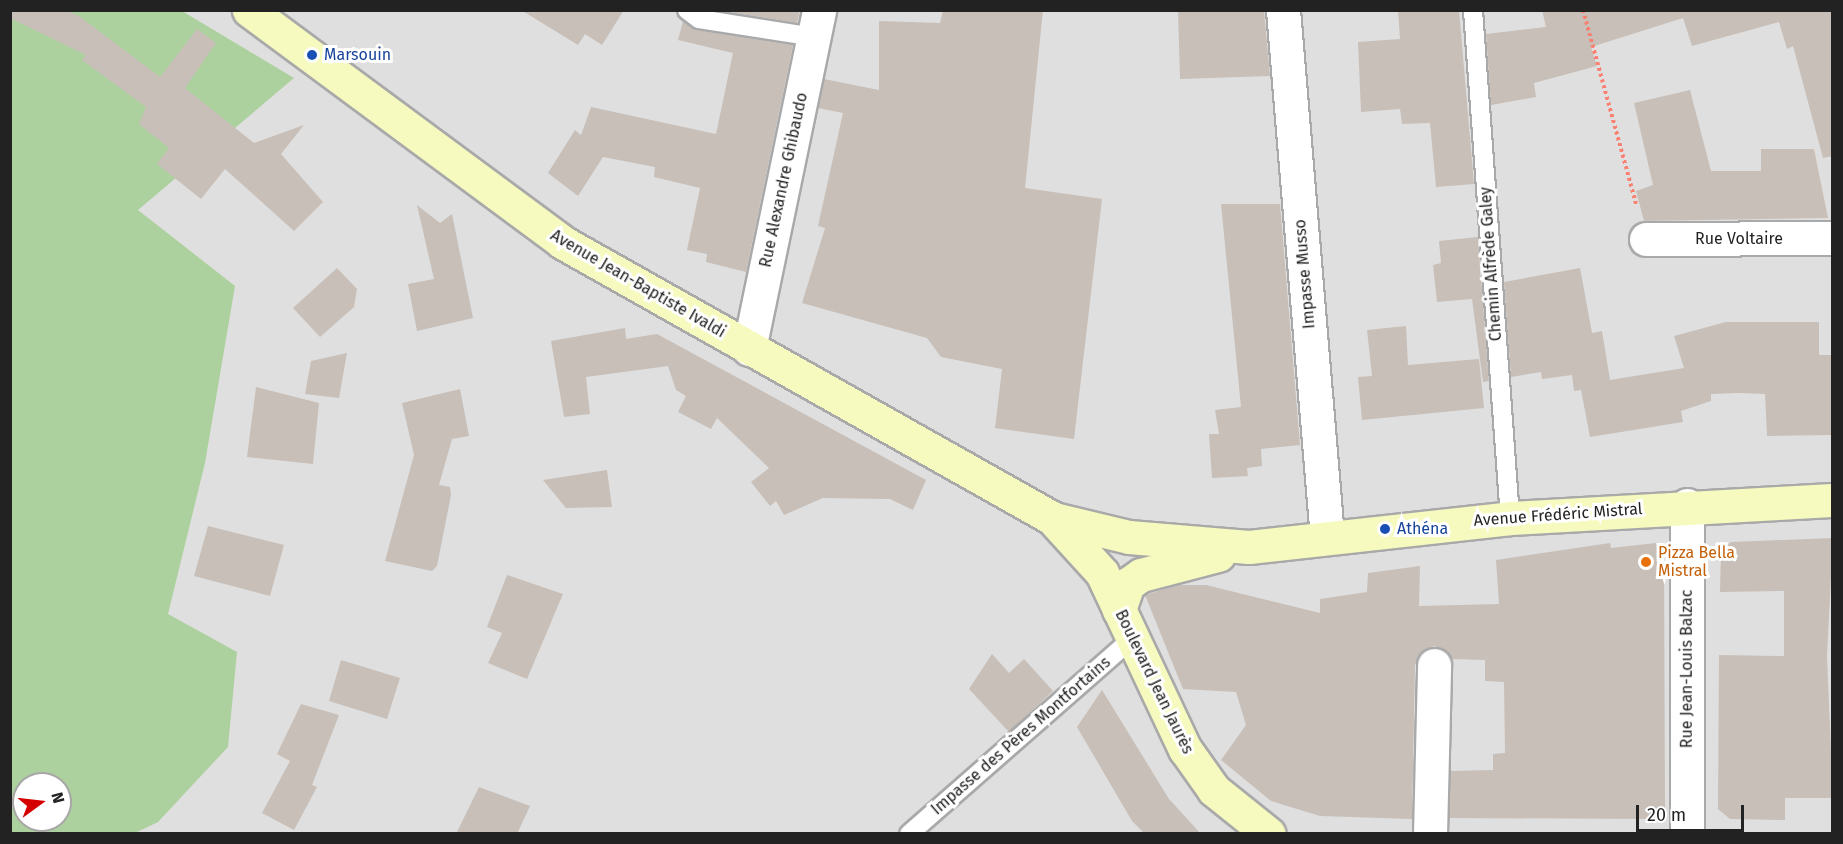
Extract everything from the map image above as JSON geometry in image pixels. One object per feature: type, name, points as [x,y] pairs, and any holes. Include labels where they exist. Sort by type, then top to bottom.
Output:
[{"type":"main road","name":"Avenue Jean-Baptiste Ivaldi","points":[[249,10],[562,242],[1052,518]]},
{"type":"main road","name":"Avenue Frédéric Mistral","points":[[1119,610],[1128,585],[1141,575],[1248,547],[1510,518],[1687,505],[1833,500]]},
{"type":"main road","name":"Avenue Frédéric Mistral","points":[[1052,518],[1129,537],[1248,547]]},
{"type":"main road","name":"Boulevard Jean Jaurès","points":[[1052,518],[1090,557],[1119,610],[1185,748],[1214,790],[1269,834]]},
{"type":"street","name":"Impasse Musso","points":[[1283,10],[1327,537]]},
{"type":"street","name":"Rue Alexandre Ghibaudo","points":[[749,349],[817,24]]},
{"type":"street","name":"Rue Voltaire","points":[[1646,239],[1833,238]]},
{"type":"street","name":"Rue Jean-Louis Balzac","points":[[1687,505],[1687,834]]},
{"type":"street","points":[[1430,834],[1434,665]]},
{"type":"lane","points":[[687,10],[699,19],[817,24]]},
{"type":"lane","name":"Chemin Alfrède Galey","points":[[1473,10],[1510,518]]},
{"type":"lane","name":"Impasse des Pères Montfortains","points":[[909,834],[1132,639]]},
{"type":"path","points":[[1583,10],[1646,239]]},
{"type":"shaded area","points":[[10,11],[1832,11],[1832,833],[11,833]]},
{"type":"green space","points":[[10,11],[182,11],[294,78],[138,210],[235,286],[205,463],[168,614],[237,652],[228,747],[158,822],[135,833],[11,833]]},
{"type":"building","points":[[10,10],[65,10],[79,16],[160,77],[197,29],[216,43],[185,88],[254,143],[304,125],[281,154],[323,202],[294,231],[225,169],[201,199],[157,164],[169,148],[139,124],[146,107],[82,60],[86,55],[10,18]]},
{"type":"building","points":[[521,10],[624,10],[602,45],[585,34],[578,45]]},
{"type":"building","points":[[717,10],[800,10],[797,23]]},
{"type":"building","points":[[943,10],[1043,10],[1025,188],[1102,199],[1074,439],[995,428],[1002,369],[941,357],[927,338],[802,303],[825,228],[818,226],[843,113],[818,108],[824,79],[879,90],[879,21],[940,23]]},
{"type":"building","points":[[1178,10],[1264,10],[1270,76],[1180,79]]},
{"type":"building","points":[[1398,10],[1459,10],[1474,184],[1436,187],[1430,123],[1402,124],[1400,109],[1361,112],[1358,42],[1400,39]]},
{"type":"building","points":[[1542,10],[1833,10],[1833,156],[1823,158],[1793,46],[1787,49],[1779,22],[1692,46],[1683,18],[1591,47],[1597,66],[1534,83],[1536,97],[1491,105],[1486,34],[1546,27]]},
{"type":"building","points":[[683,21],[697,30],[793,45],[746,272],[706,262],[707,254],[687,250],[700,188],[654,177],[655,167],[603,157],[578,196],[548,173],[575,130],[581,135],[591,107],[716,134],[733,53],[678,40]]},
{"type":"building","points":[[1690,90],[1711,171],[1761,171],[1761,149],[1814,149],[1828,218],[1644,221],[1636,191],[1653,185],[1634,103]]},
{"type":"building","points":[[1221,204],[1280,204],[1300,445],[1261,449],[1262,466],[1247,468],[1248,476],[1212,478],[1209,434],[1219,434],[1215,410],[1241,407]]},
{"type":"building","points":[[417,205],[440,223],[452,214],[473,318],[417,331],[408,284],[434,279]]},
{"type":"building","points":[[1478,237],[1489,381],[1483,382],[1472,299],[1437,302],[1433,265],[1441,263],[1439,241]]},
{"type":"building","points":[[337,268],[357,289],[354,307],[320,337],[293,308]]},
{"type":"building","points":[[1580,268],[1592,333],[1602,331],[1610,380],[1684,368],[1674,336],[1726,322],[1819,322],[1819,355],[1833,355],[1833,435],[1767,436],[1765,394],[1738,393],[1711,394],[1711,401],[1681,411],[1683,422],[1590,437],[1581,390],[1574,391],[1572,375],[1542,379],[1541,372],[1511,377],[1504,282]]},
{"type":"building","points":[[1406,326],[1408,365],[1479,359],[1484,408],[1362,420],[1358,377],[1372,376],[1367,330]]},
{"type":"building","points":[[625,328],[626,339],[657,334],[926,480],[913,510],[890,499],[823,498],[784,515],[776,501],[770,506],[751,482],[769,468],[717,418],[711,429],[678,412],[686,396],[676,390],[668,366],[586,377],[590,414],[564,417],[551,341]]},
{"type":"building","points":[[347,353],[339,398],[305,394],[311,361]]},
{"type":"building","points":[[256,387],[319,403],[313,464],[247,457]]},
{"type":"building","points":[[460,389],[469,436],[452,439],[439,485],[450,487],[451,495],[437,566],[432,571],[385,561],[414,455],[402,403]]},
{"type":"building","points":[[607,470],[612,507],[566,508],[543,480]]},
{"type":"building","points":[[208,526],[284,545],[270,596],[194,576]]},
{"type":"building","points":[[1833,538],[1827,656],[1833,798],[1785,798],[1785,820],[1730,819],[1718,809],[1719,655],[1784,656],[1784,591],[1720,592],[1721,552],[1731,542]]},
{"type":"building","points":[[1610,543],[1611,548],[1656,543],[1664,556],[1665,808],[1652,819],[1449,818],[1450,771],[1493,770],[1493,754],[1505,753],[1504,682],[1485,681],[1485,660],[1451,659],[1435,646],[1425,649],[1415,665],[1412,819],[1320,816],[1271,801],[1221,760],[1246,725],[1236,692],[1183,689],[1145,595],[1178,585],[1206,585],[1320,613],[1320,599],[1367,592],[1368,573],[1420,566],[1419,606],[1499,604],[1496,560]]},
{"type":"building","points":[[507,575],[563,594],[527,679],[488,663],[502,633],[487,627]]},
{"type":"building","points":[[992,654],[1009,673],[1024,659],[1053,691],[1009,732],[969,689]]},
{"type":"building","points":[[341,660],[400,678],[387,719],[329,701]]},
{"type":"building","points":[[1102,690],[1169,799],[1201,834],[1145,834],[1132,821],[1077,727]]},
{"type":"building","points":[[301,704],[339,715],[312,785],[317,787],[294,830],[262,813],[290,761],[277,754]]},
{"type":"building","points":[[479,787],[530,806],[517,834],[456,834]]},
{"type":"place","name":"Marsouin","points":[[312,55]]},
{"type":"place","name":"Athéna","points":[[1385,529]]},
{"type":"place","name":"Pizza Bella Mistral","points":[[1646,562]]}]
